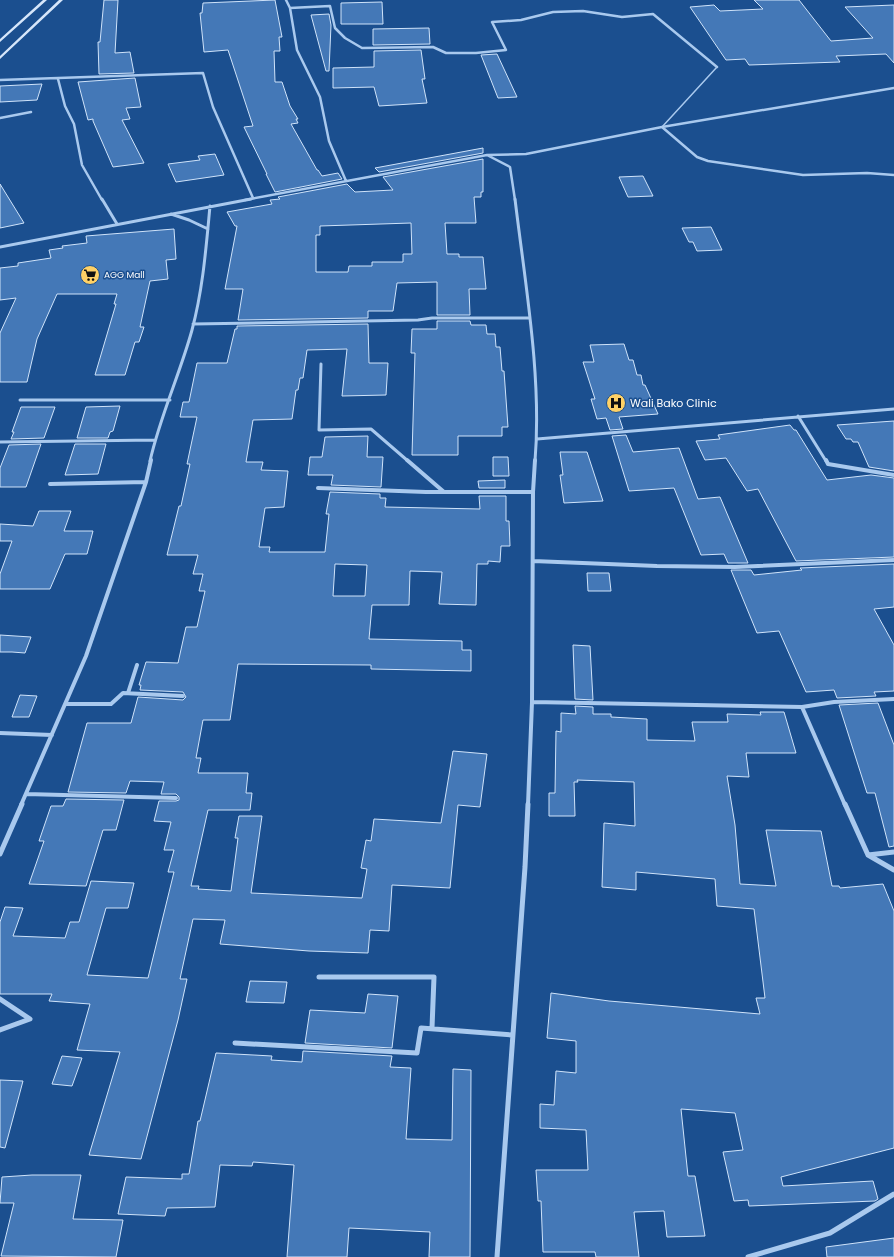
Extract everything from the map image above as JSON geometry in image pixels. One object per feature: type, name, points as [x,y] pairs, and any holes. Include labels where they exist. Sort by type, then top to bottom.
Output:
[{"type":"main road","points":[[0,41],[45,0]]},
{"type":"main road","points":[[0,58],[60,0]]},
{"type":"street","points":[[286,0],[290,8],[297,50],[320,97],[329,141],[346,181]]},
{"type":"street","points":[[290,8],[330,6],[335,28],[345,38],[362,48],[433,47],[446,53],[476,53],[506,50],[492,22],[521,20],[553,12],[583,11],[622,17],[653,14],[717,67]]},
{"type":"street","points":[[0,80],[58,79],[203,72],[213,107],[253,198]]},
{"type":"street","points":[[58,79],[65,106],[74,124],[82,165],[117,224]]},
{"type":"street","points":[[0,247],[346,181],[487,156],[526,154],[662,127],[894,88]]},
{"type":"street","points":[[0,118],[31,112]]},
{"type":"street","points":[[662,127],[697,157],[708,161],[803,175],[867,173],[894,175]]},
{"type":"street","points":[[487,156],[510,167],[514,179],[534,363],[537,439],[533,492],[532,702],[525,867],[497,1257]]},
{"type":"street","points":[[0,854],[86,656],[146,482],[156,440],[193,324],[204,271],[210,206]]},
{"type":"street","points":[[171,214],[189,220],[208,229]]},
{"type":"street","points":[[193,324],[418,320],[432,318],[528,318]]},
{"type":"street","points":[[321,364],[319,430],[371,429],[444,492]]},
{"type":"street","points":[[20,400],[170,400]]},
{"type":"street","points":[[537,439],[894,409]]},
{"type":"street","points":[[798,416],[828,464],[894,475]]},
{"type":"street","points":[[0,442],[156,440]]},
{"type":"street","points":[[50,484],[146,482]]},
{"type":"street","points":[[318,488],[444,492],[533,492]]},
{"type":"street","points":[[533,561],[657,566],[735,567],[894,560]]},
{"type":"street","points":[[128,693],[137,665]]},
{"type":"street","points":[[66,704],[112,704],[123,693],[183,696]]},
{"type":"street","points":[[532,702],[802,707],[834,702],[894,699]]},
{"type":"street","points":[[802,707],[806,719],[868,855],[894,870]]},
{"type":"street","points":[[0,733],[52,735]]},
{"type":"street","points":[[26,794],[176,798]]},
{"type":"street","points":[[868,855],[894,852]]},
{"type":"street","points":[[319,977],[434,977],[432,1028]]},
{"type":"street","points":[[0,998],[30,1019],[0,1030]]},
{"type":"street","points":[[235,1043],[417,1052],[421,1028],[512,1035]]},
{"type":"street","points":[[748,1257],[830,1233],[894,1194]]},
{"type":"lane","points":[[662,127],[717,67]]},
{"type":"building","points":[[104,0],[118,0],[115,53],[130,52],[134,73],[99,74],[98,42],[100,42]]},
{"type":"building","points":[[275,0],[282,37],[279,37],[280,51],[274,51],[275,82],[282,82],[290,106],[298,119],[296,119],[298,123],[291,124],[317,170],[322,176],[338,173],[342,179],[275,192],[244,127],[253,126],[228,50],[204,52],[200,13],[202,13],[203,3]]},
{"type":"building","points":[[754,0],[799,0],[831,41],[873,38],[845,7],[894,5],[894,63],[886,54],[836,56],[840,62],[749,65],[745,59],[726,60],[690,7],[714,5],[720,11],[763,9]]},
{"type":"building","points":[[382,2],[383,24],[341,24],[341,3]]},
{"type":"building","points":[[329,14],[331,25],[329,71],[326,71],[311,15]]},
{"type":"building","points":[[429,28],[430,44],[373,45],[373,29]]},
{"type":"building","points":[[421,50],[425,79],[422,79],[427,103],[379,106],[374,87],[333,88],[333,68],[374,67],[374,51]]},
{"type":"building","points":[[497,54],[517,97],[498,98],[481,55]]},
{"type":"building","points":[[135,78],[141,107],[126,108],[130,119],[122,120],[144,163],[113,167],[93,119],[88,120],[78,82]]},
{"type":"building","points":[[42,84],[37,100],[0,102],[0,86]]},
{"type":"building","points":[[483,148],[483,153],[379,172],[375,168]]},
{"type":"building","points":[[215,154],[224,175],[176,182],[168,164],[200,160],[198,156]]},
{"type":"building","points":[[483,159],[483,192],[481,192],[481,197],[474,197],[476,223],[445,223],[447,254],[459,254],[459,257],[483,257],[486,289],[469,289],[470,315],[437,315],[437,282],[397,283],[393,311],[368,311],[368,318],[238,320],[243,289],[225,289],[237,226],[235,226],[227,212],[272,204],[270,200],[280,199],[278,197],[347,184],[355,192],[393,190],[383,177]],"holes":[[[411,223],[412,254],[403,254],[403,262],[372,262],[372,266],[349,266],[348,272],[316,272],[316,235],[320,235],[320,226]]]},
{"type":"building","points":[[643,176],[653,196],[628,197],[619,177]]},
{"type":"building","points":[[0,184],[24,223],[0,228]]},
{"type":"building","points":[[711,227],[722,250],[697,251],[693,242],[689,242],[682,228]]},
{"type":"building","points":[[174,229],[176,259],[166,260],[168,279],[150,281],[140,327],[144,327],[139,342],[135,342],[125,375],[95,375],[116,304],[114,304],[117,294],[57,294],[37,339],[27,382],[0,382],[0,333],[16,298],[0,300],[0,268],[18,266],[18,263],[51,258],[49,250],[63,248],[62,246],[87,243],[86,236]]},
{"type":"building","points":[[437,321],[470,321],[471,325],[486,325],[487,334],[495,334],[496,347],[500,347],[502,371],[504,371],[508,427],[502,427],[502,436],[458,436],[458,455],[412,455],[415,353],[411,353],[412,329],[437,329]]},
{"type":"building","points":[[368,324],[369,363],[388,363],[386,395],[342,396],[347,349],[307,350],[303,378],[300,378],[298,390],[296,390],[292,419],[253,420],[246,462],[263,462],[261,470],[288,471],[284,507],[265,508],[259,547],[270,547],[269,552],[325,552],[329,514],[326,514],[330,492],[380,494],[380,498],[386,498],[385,507],[480,509],[479,496],[506,496],[506,521],[509,521],[510,546],[501,546],[500,562],[488,561],[488,564],[477,564],[476,605],[439,604],[442,572],[410,571],[409,605],[372,605],[369,639],[462,641],[462,650],[471,650],[471,671],[371,669],[371,665],[238,664],[230,720],[203,720],[196,758],[201,758],[198,773],[248,773],[246,793],[252,793],[250,810],[208,810],[191,886],[199,886],[198,889],[231,891],[238,838],[235,838],[239,816],[262,816],[251,893],[362,898],[367,869],[361,868],[366,840],[371,841],[374,819],[441,823],[453,751],[487,754],[480,807],[458,805],[450,888],[392,885],[389,931],[370,930],[368,953],[309,951],[220,944],[225,920],[193,919],[180,979],[187,979],[178,1020],[141,1159],[89,1155],[120,1052],[77,1050],[90,1004],[49,1001],[52,994],[0,994],[0,922],[5,907],[23,908],[13,936],[65,938],[70,922],[79,922],[91,881],[134,883],[128,908],[106,908],[87,975],[148,978],[174,872],[168,872],[174,850],[164,850],[171,822],[154,821],[159,801],[176,801],[179,800],[179,797],[176,794],[161,794],[164,782],[130,781],[126,793],[68,792],[87,723],[131,723],[138,697],[183,700],[186,697],[183,692],[140,690],[141,685],[139,685],[146,662],[178,663],[186,627],[197,627],[205,591],[199,591],[203,574],[193,574],[198,555],[167,555],[179,506],[181,506],[190,464],[187,464],[197,417],[180,417],[183,402],[189,402],[197,363],[227,363],[237,326]],"holes":[[[335,564],[367,565],[365,596],[333,596]]]},
{"type":"building","points":[[624,344],[629,360],[633,360],[637,375],[641,375],[643,385],[645,385],[658,414],[619,417],[623,429],[610,430],[606,418],[597,419],[591,399],[595,399],[583,362],[594,362],[590,345]]},
{"type":"building","points":[[120,406],[113,431],[110,432],[108,438],[77,438],[86,407]]},
{"type":"building","points":[[21,407],[55,407],[44,438],[11,439]]},
{"type":"building","points":[[894,421],[894,471],[869,467],[858,442],[853,442],[851,439],[846,439],[837,425]]},
{"type":"building","points":[[790,425],[794,430],[796,430],[827,480],[871,475],[894,478],[894,557],[796,561],[758,489],[747,491],[726,458],[705,460],[696,441],[720,439],[718,435]]},
{"type":"building","points":[[626,435],[633,452],[679,448],[698,499],[720,497],[748,563],[728,563],[724,554],[701,555],[674,488],[629,491],[612,436]]},
{"type":"building","points":[[368,436],[367,457],[383,457],[381,487],[331,485],[333,475],[308,475],[310,457],[322,457],[325,437]]},
{"type":"building","points":[[41,444],[26,487],[0,487],[0,468],[9,445]]},
{"type":"building","points":[[75,444],[106,444],[98,474],[65,475]]},
{"type":"building","points":[[560,452],[587,452],[603,501],[564,503],[560,475],[563,475]]},
{"type":"building","points":[[493,457],[508,457],[509,476],[493,476]]},
{"type":"building","points":[[505,480],[505,488],[479,488],[478,481]]},
{"type":"building","points":[[39,511],[71,511],[64,531],[93,531],[87,554],[65,554],[50,589],[0,589],[0,574],[12,541],[0,541],[0,524],[33,526]]},
{"type":"building","points":[[894,564],[894,607],[874,609],[894,645],[894,691],[874,692],[876,696],[837,698],[834,690],[806,692],[779,631],[757,633],[731,570],[751,570],[754,575],[802,570],[800,568]]},
{"type":"building","points":[[587,573],[609,573],[611,591],[588,591]]},
{"type":"building","points":[[0,635],[31,637],[25,653],[0,652]]},
{"type":"building","points":[[573,645],[590,646],[593,700],[575,699]]},
{"type":"building","points":[[20,695],[37,696],[29,717],[12,717]]},
{"type":"building","points":[[878,703],[894,745],[894,846],[889,847],[875,793],[867,793],[839,705]]},
{"type":"building","points":[[575,706],[593,707],[593,714],[611,714],[611,717],[647,719],[647,740],[695,741],[692,722],[728,722],[727,714],[761,715],[760,712],[784,712],[796,753],[746,753],[749,777],[727,776],[735,825],[740,884],[776,886],[766,830],[821,831],[832,886],[839,886],[840,888],[883,884],[894,911],[894,1148],[781,1177],[783,1186],[873,1181],[878,1199],[875,1201],[749,1206],[748,1200],[734,1201],[723,1152],[743,1150],[735,1113],[681,1109],[688,1176],[695,1176],[705,1236],[667,1237],[664,1211],[634,1212],[639,1257],[596,1257],[595,1252],[543,1252],[541,1201],[538,1201],[536,1170],[588,1170],[586,1130],[540,1128],[540,1104],[554,1105],[556,1071],[576,1073],[576,1041],[547,1038],[551,993],[609,1001],[760,1014],[756,998],[765,998],[754,909],[717,906],[715,879],[636,872],[636,890],[602,887],[604,823],[635,826],[634,782],[577,780],[578,782],[574,782],[575,816],[549,816],[549,793],[555,793],[556,731],[561,732],[561,713],[576,714]]},
{"type":"building","points":[[66,799],[124,800],[116,830],[103,830],[86,886],[29,884],[44,841],[39,841],[51,806],[63,806]]},
{"type":"building","points":[[250,981],[287,982],[284,1003],[246,1002]]},
{"type":"building","points":[[368,994],[398,996],[392,1048],[305,1043],[310,1010],[365,1013]]},
{"type":"building","points":[[303,1051],[392,1056],[390,1067],[411,1068],[406,1139],[452,1140],[453,1069],[471,1070],[470,1257],[429,1257],[430,1232],[349,1228],[347,1257],[287,1257],[294,1165],[253,1162],[252,1166],[220,1165],[215,1207],[167,1208],[165,1216],[118,1214],[126,1177],[182,1179],[182,1174],[189,1174],[198,1121],[200,1121],[216,1053],[272,1056],[271,1060],[302,1062]]},
{"type":"building","points":[[62,1056],[82,1058],[72,1086],[52,1084]]},
{"type":"building","points":[[0,1080],[23,1081],[5,1148],[0,1147]]},
{"type":"building","points":[[32,1175],[81,1175],[73,1219],[123,1220],[116,1257],[1,1256],[14,1203],[0,1203],[2,1177]]},
{"type":"building","points":[[894,1238],[894,1257],[827,1257],[826,1247]]},
{"type":"place","name":"AGG Mall","points":[[90,275]]},
{"type":"place","name":"Wali Bako Clinic","points":[[616,403]]}]
